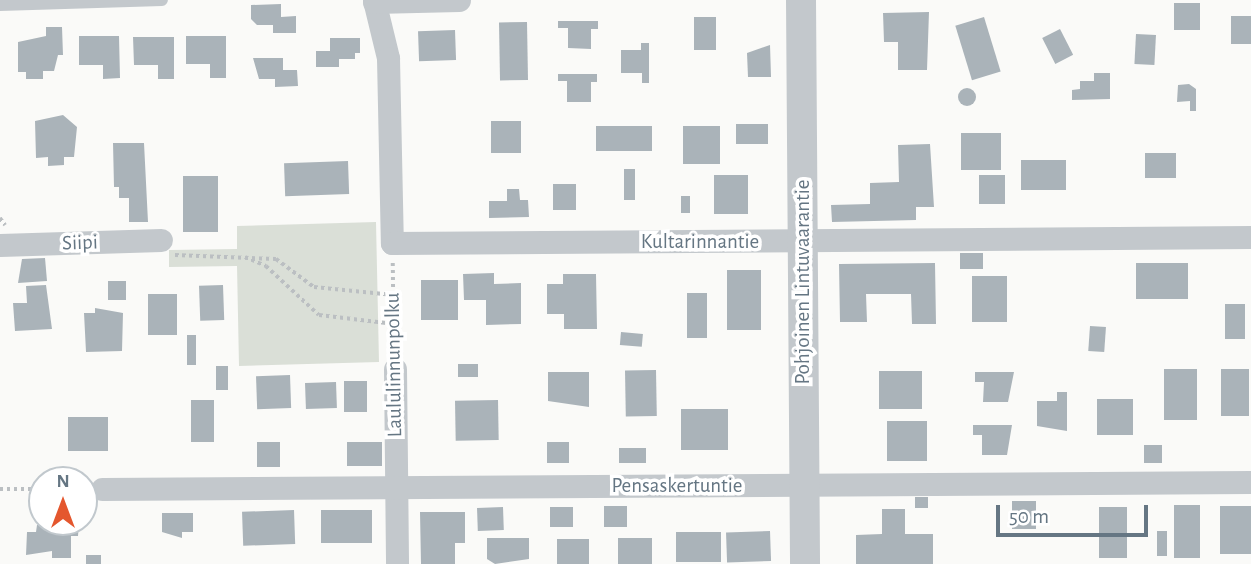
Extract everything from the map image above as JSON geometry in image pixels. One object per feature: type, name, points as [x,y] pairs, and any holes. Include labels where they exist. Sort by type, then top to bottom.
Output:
[{"type":"street","points":[[392,243],[388,58],[374,1],[459,0]]},
{"type":"street","name":"Pohjoinen Lintuvaarantie","points":[[801,0],[805,564]]},
{"type":"street","name":"Kultarinnantie","points":[[392,243],[1251,237]]},
{"type":"street","name":"Siipi","points":[[0,245],[161,248]]},
{"type":"street","name":"Laululinnunpolku","points":[[395,369],[397,564]]},
{"type":"street","name":"Pensaskertuntie","points":[[102,489],[1251,482]]},
{"type":"lane","points":[[0,5],[162,0]]},
{"type":"path","name":"Laululinnunpolku","points":[[392,243],[395,369]]},
{"type":"path","points":[[161,248],[276,259],[314,287],[394,295]]},
{"type":"path","points":[[239,255],[266,265],[319,315],[394,324]]},
{"type":"path","points":[[0,489],[28,489]]},
{"type":"shaded area","points":[[376,222],[379,362],[239,366],[237,266],[169,267],[169,250],[237,249],[237,226]]},
{"type":"building","points":[[1174,3],[1200,3],[1200,30],[1174,30]]},
{"type":"building","points":[[281,4],[281,17],[296,16],[296,33],[273,33],[273,25],[257,25],[251,19],[251,5]]},
{"type":"building","points":[[929,12],[927,70],[898,70],[898,42],[884,42],[883,13]]},
{"type":"building","points":[[1231,16],[1251,16],[1251,44],[1231,44]]},
{"type":"building","points":[[694,17],[716,17],[716,50],[694,50]]},
{"type":"building","points":[[984,17],[1001,72],[972,80],[955,26]]},
{"type":"building","points":[[558,21],[598,21],[598,29],[591,29],[591,49],[568,48],[568,28],[558,28]]},
{"type":"building","points":[[499,22],[527,22],[528,80],[500,80]]},
{"type":"building","points":[[46,27],[62,27],[63,55],[58,55],[54,71],[43,71],[43,79],[26,79],[26,72],[18,72],[18,42],[46,36]]},
{"type":"building","points":[[1060,29],[1073,55],[1055,64],[1042,38]]},
{"type":"building","points":[[455,30],[456,60],[419,61],[418,31]]},
{"type":"building","points":[[1136,34],[1156,35],[1154,65],[1134,64]]},
{"type":"building","points":[[79,36],[119,36],[120,78],[103,79],[103,65],[79,65]]},
{"type":"building","points":[[186,36],[226,36],[226,78],[210,78],[210,64],[186,64]]},
{"type":"building","points":[[133,37],[174,37],[174,79],[158,79],[158,65],[134,65]]},
{"type":"building","points":[[330,38],[360,38],[360,53],[355,53],[355,59],[339,59],[339,67],[316,67],[316,51],[330,51]]},
{"type":"building","points":[[641,43],[649,43],[649,83],[642,83],[642,73],[621,73],[621,50],[641,50]]},
{"type":"building","points":[[770,45],[771,77],[748,77],[747,53]]},
{"type":"building","points":[[253,58],[283,58],[283,70],[297,70],[298,86],[275,87],[275,79],[259,79]]},
{"type":"building","points":[[1094,73],[1110,73],[1110,99],[1072,100],[1072,90],[1080,89],[1080,81],[1094,81]]},
{"type":"building","points":[[558,74],[597,74],[597,82],[591,82],[591,102],[567,102],[567,81],[558,81]]},
{"type":"building","points":[[1189,84],[1196,89],[1196,111],[1190,111],[1190,101],[1177,102],[1178,85]]},
{"type":"building","points":[[967,88],[973,91],[976,97],[973,103],[967,106],[961,103],[958,97],[961,91]]},
{"type":"building","points":[[63,115],[77,127],[74,157],[64,157],[64,165],[48,166],[48,157],[36,158],[35,121]]},
{"type":"building","points":[[491,121],[521,121],[521,153],[491,153]]},
{"type":"building","points":[[736,124],[768,124],[768,144],[736,144]]},
{"type":"building","points":[[596,126],[652,126],[652,151],[596,151]]},
{"type":"building","points":[[683,126],[720,126],[720,164],[683,164]]},
{"type":"building","points":[[961,133],[1001,133],[1001,170],[961,170]]},
{"type":"building","points":[[113,143],[144,143],[148,222],[129,222],[129,198],[119,198],[119,187],[114,187]]},
{"type":"building","points":[[930,144],[934,207],[916,207],[916,220],[832,222],[831,205],[870,204],[870,183],[899,182],[898,145]]},
{"type":"building","points":[[1145,153],[1176,153],[1176,178],[1145,178]]},
{"type":"building","points":[[1021,160],[1066,160],[1066,190],[1021,190]]},
{"type":"building","points":[[348,161],[349,194],[285,196],[284,163]]},
{"type":"building","points":[[624,169],[635,169],[635,200],[624,200]]},
{"type":"building","points":[[714,175],[748,175],[748,214],[714,214]]},
{"type":"building","points":[[979,175],[1005,175],[1005,204],[979,204]]},
{"type":"building","points":[[183,176],[218,176],[218,232],[183,232]]},
{"type":"building","points":[[553,184],[576,184],[576,210],[553,210]]},
{"type":"building","points":[[507,189],[519,189],[520,200],[528,200],[529,217],[489,218],[489,201],[507,201]]},
{"type":"building","points":[[681,196],[690,196],[690,213],[681,213]]},
{"type":"building","points":[[960,253],[983,253],[983,269],[960,269]]},
{"type":"building","points":[[45,258],[47,281],[18,283],[22,259]]},
{"type":"building","points":[[935,263],[936,324],[912,324],[911,294],[866,294],[867,322],[840,322],[839,264]]},
{"type":"building","points":[[1136,263],[1188,263],[1188,299],[1136,299]]},
{"type":"building","points":[[727,270],[761,270],[761,330],[727,330]]},
{"type":"building","points":[[494,273],[494,284],[521,283],[521,324],[486,325],[486,300],[464,300],[463,274]]},
{"type":"building","points":[[563,274],[596,274],[597,329],[564,329],[564,314],[547,314],[547,284],[563,284]]},
{"type":"building","points":[[972,276],[1007,276],[1007,322],[972,322]]},
{"type":"building","points":[[421,280],[458,280],[458,320],[421,320]]},
{"type":"building","points":[[108,281],[126,281],[126,300],[108,300]]},
{"type":"building","points":[[46,285],[52,329],[15,331],[13,303],[27,303],[26,286]]},
{"type":"building","points":[[223,285],[224,320],[200,321],[199,286]]},
{"type":"building","points":[[687,293],[707,293],[707,338],[687,338]]},
{"type":"building","points":[[148,294],[177,294],[177,335],[148,335]]},
{"type":"building","points":[[1225,304],[1245,304],[1245,339],[1225,339]]},
{"type":"building","points":[[95,308],[123,313],[122,351],[86,352],[84,313],[95,313]]},
{"type":"building","points":[[1090,326],[1106,327],[1104,352],[1088,351]]},
{"type":"building","points":[[621,332],[643,334],[642,347],[620,345]]},
{"type":"building","points":[[187,335],[196,335],[196,365],[187,365]]},
{"type":"building","points":[[458,364],[478,364],[478,377],[458,377]]},
{"type":"building","points":[[216,366],[228,366],[228,390],[216,390]]},
{"type":"building","points":[[1164,369],[1197,369],[1197,420],[1164,420]]},
{"type":"building","points":[[1221,369],[1249,369],[1249,416],[1221,416]]},
{"type":"building","points":[[656,370],[657,416],[626,417],[625,371]]},
{"type":"building","points":[[879,371],[922,371],[922,409],[879,409]]},
{"type":"building","points":[[548,372],[589,372],[589,407],[548,401]]},
{"type":"building","points":[[975,372],[1014,372],[1008,402],[983,402],[984,382],[975,382]]},
{"type":"building","points":[[290,375],[291,408],[257,409],[256,376]]},
{"type":"building","points":[[344,381],[367,381],[367,412],[344,412]]},
{"type":"building","points":[[336,382],[337,408],[306,409],[305,383]]},
{"type":"building","points":[[1057,392],[1067,392],[1067,431],[1037,426],[1037,401],[1057,401]]},
{"type":"building","points":[[1097,399],[1133,399],[1133,435],[1097,435]]},
{"type":"building","points":[[191,400],[214,400],[214,442],[191,442]]},
{"type":"building","points":[[498,400],[499,440],[456,441],[455,401]]},
{"type":"building","points":[[681,409],[728,409],[728,450],[681,450]]},
{"type":"building","points":[[68,417],[108,417],[108,451],[68,451]]},
{"type":"building","points":[[887,421],[927,421],[927,461],[887,461]]},
{"type":"building","points":[[973,425],[1012,425],[1007,455],[982,455],[982,435],[973,435]]},
{"type":"building","points":[[257,442],[280,442],[280,467],[257,467]]},
{"type":"building","points":[[347,442],[382,442],[382,466],[347,466]]},
{"type":"building","points":[[547,442],[569,442],[569,463],[547,463]]},
{"type":"building","points":[[1144,445],[1162,445],[1162,463],[1144,463]]},
{"type":"building","points":[[619,448],[646,448],[646,463],[619,463]]},
{"type":"building","points":[[915,497],[928,497],[928,508],[915,508]]},
{"type":"building","points":[[1012,501],[1036,501],[1036,529],[1012,529]]},
{"type":"building","points":[[1174,505],[1200,505],[1200,558],[1174,558]]},
{"type":"building","points":[[604,506],[627,506],[627,527],[604,527]]},
{"type":"building","points":[[1220,506],[1251,506],[1251,554],[1220,554]]},
{"type":"building","points":[[503,507],[504,530],[478,531],[477,508]]},
{"type":"building","points":[[550,507],[573,507],[573,527],[550,527]]},
{"type":"building","points":[[1099,507],[1127,507],[1127,558],[1099,558]]},
{"type":"building","points":[[882,509],[905,509],[905,534],[933,534],[933,564],[856,564],[856,535],[882,534]]},
{"type":"building","points":[[294,510],[295,544],[243,546],[242,512]]},
{"type":"building","points":[[321,510],[372,510],[372,543],[321,543]]},
{"type":"building","points":[[420,512],[465,512],[465,543],[455,543],[455,564],[421,564]]},
{"type":"building","points":[[162,513],[193,513],[193,532],[182,532],[182,538],[162,532]]},
{"type":"building","points":[[770,531],[771,561],[727,563],[726,533]]},
{"type":"building","points":[[1157,531],[1167,531],[1167,556],[1157,556]]},
{"type":"building","points":[[27,532],[28,536],[71,536],[71,558],[52,558],[52,551],[26,555]]},
{"type":"building","points":[[676,532],[721,532],[721,562],[676,562]]},
{"type":"building","points":[[487,538],[529,538],[529,559],[495,564],[487,559]]},
{"type":"building","points":[[618,538],[652,538],[652,564],[618,564]]},
{"type":"building","points":[[557,539],[589,539],[589,564],[557,564]]},
{"type":"building","points":[[86,555],[101,555],[101,564],[86,564]]}]
